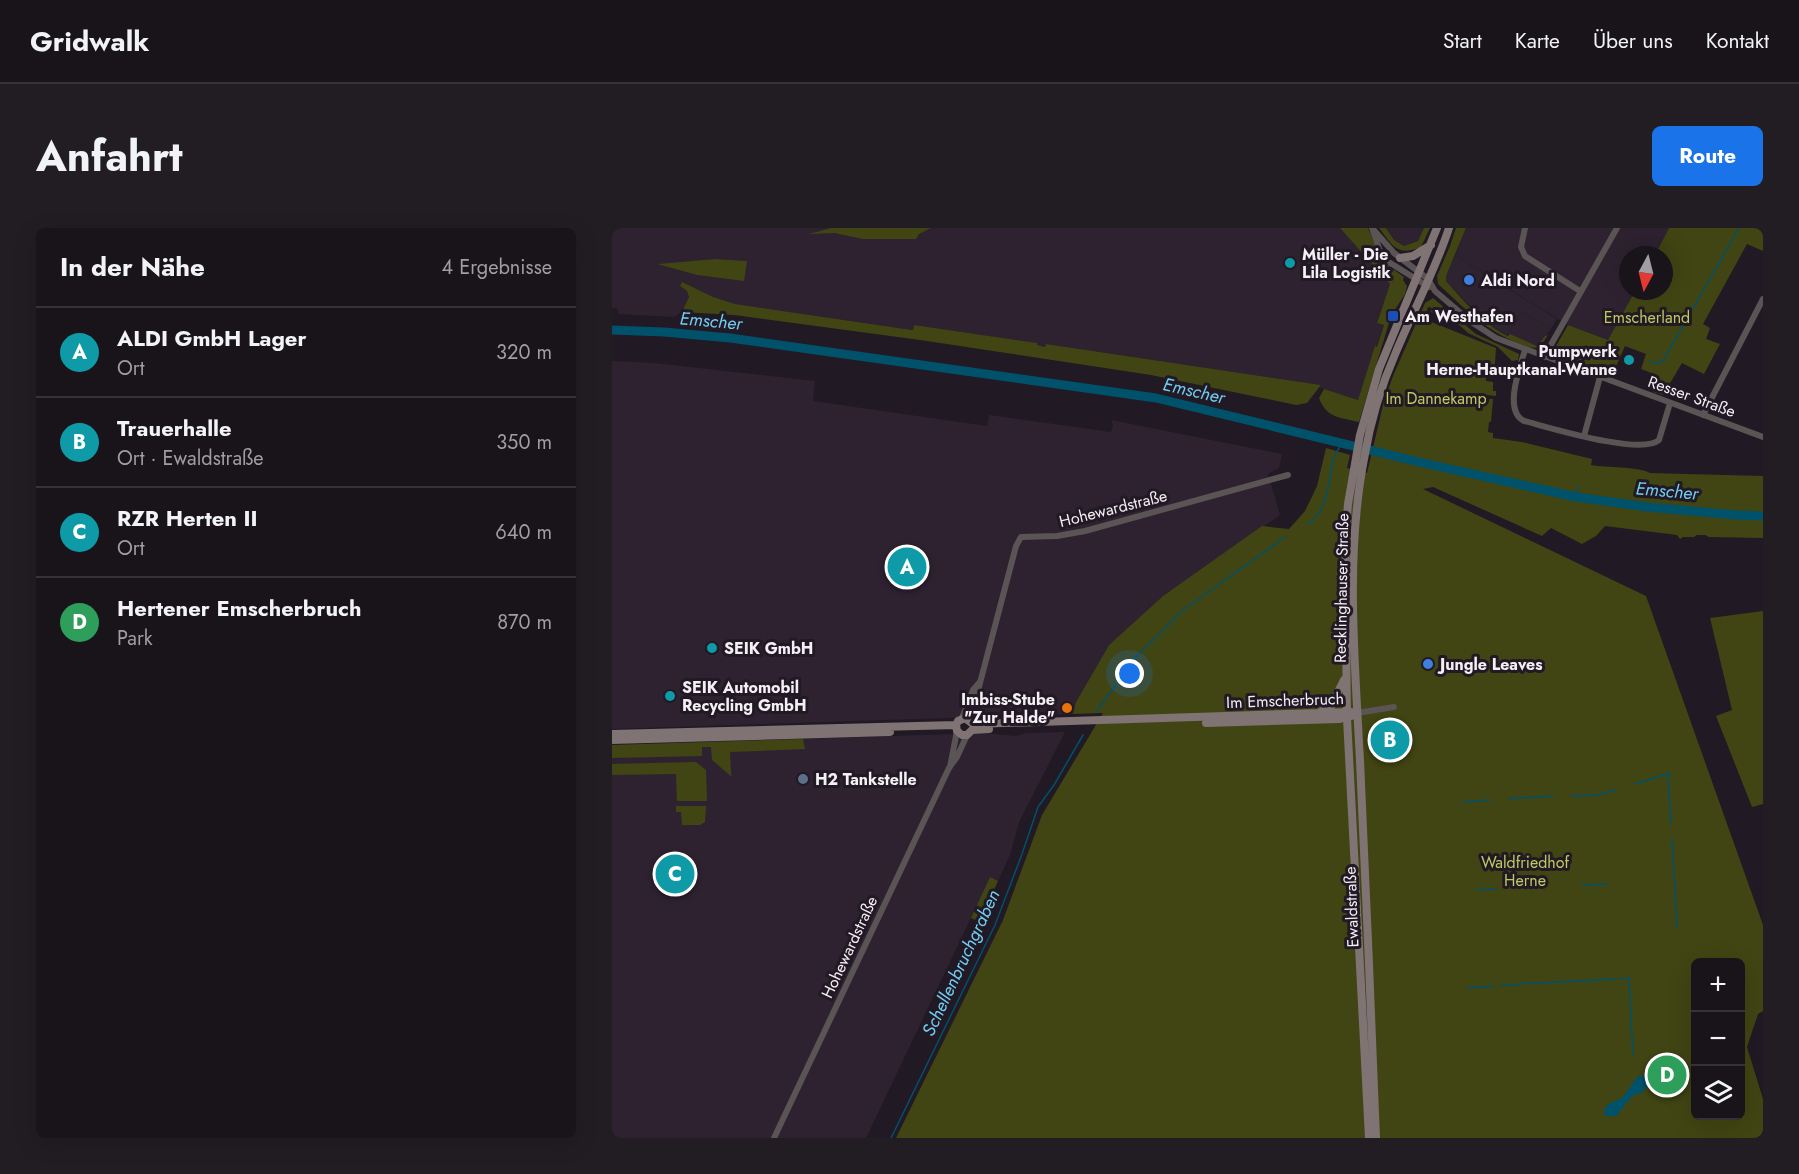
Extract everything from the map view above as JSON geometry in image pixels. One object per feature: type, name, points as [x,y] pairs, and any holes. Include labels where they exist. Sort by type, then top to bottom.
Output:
[{"type":"main road","name":"Recklinghauser Straße","points":[[1347,715],[1345,544],[1348,504],[1382,360],[1437,228]]},
{"type":"main road","name":"Recklinghauser Straße","points":[[1364,436],[1392,361],[1429,285],[1449,228]]},
{"type":"main road","points":[[1400,258],[1413,256],[1431,244]]},
{"type":"main road","name":"Recklinghauser Straße","points":[[1357,713],[1353,627],[1353,542],[1360,457]]},
{"type":"main road","points":[[1320,712],[1331,705],[1346,678]]},
{"type":"main road","points":[[976,699],[981,714],[987,719],[1002,723]]},
{"type":"main road","name":"Im Emscherbruch","points":[[964,727],[1002,723],[1320,712],[1347,715]]},
{"type":"main road","name":"Im Emscherbruch","points":[[612,734],[964,727],[1357,713]]},
{"type":"main road","name":"Ewaldstraße","points":[[1357,713],[1376,1138]]},
{"type":"main road","name":"Ewaldstraße","points":[[1347,715],[1369,1138]]},
{"type":"main road","name":"Im Emscherbruch","points":[[612,740],[806,731]]},
{"type":"street","points":[[1525,228],[1521,247],[1525,256],[1580,291]]},
{"type":"street","points":[[1544,357],[1617,228]]},
{"type":"street","points":[[1372,229],[1387,261],[1418,276]]},
{"type":"street","points":[[1372,229],[1389,249],[1429,285]]},
{"type":"street","name":"Resser Straße","points":[[1429,285],[1484,332],[1525,350],[1763,437]]},
{"type":"street","points":[[1704,415],[1763,299]]},
{"type":"street","points":[[1525,350],[1513,408],[1516,416],[1524,420],[1610,442],[1639,446],[1653,444],[1661,437],[1670,403]]},
{"type":"street","points":[[1584,436],[1600,377]]},
{"type":"street","name":"Hohewardstraße","points":[[774,1138],[950,768],[976,699],[1016,546],[1021,537],[1057,536],[1085,531],[1288,475]]},
{"type":"street","name":"Hohewardstraße","points":[[950,768],[957,757],[973,690],[979,683]]},
{"type":"street","points":[[1357,713],[1394,707]]},
{"type":"shaded area","points":[[612,228],[831,228],[814,233],[834,233],[864,239],[916,239],[919,234],[931,228],[1340,228],[1390,284],[1377,322],[1384,325],[1358,400],[1320,388],[1321,385],[1046,344],[1045,347],[1036,345],[1036,343],[914,325],[913,330],[735,304],[692,287],[680,286],[688,292],[689,298],[682,312],[674,317],[618,314],[618,309],[612,308]],"holes":[[[715,259],[747,261],[721,278],[697,275],[657,264]]]},
{"type":"shaded area","points":[[1386,228],[1424,228],[1418,241],[1404,246],[1394,240]]},
{"type":"shaded area","points":[[1466,228],[1669,228],[1660,246],[1619,246],[1619,300],[1630,300],[1608,340],[1568,325],[1455,256]]},
{"type":"shaded area","points":[[1455,256],[1557,319],[1551,329],[1522,311],[1507,335],[1485,322],[1446,281],[1445,276]]},
{"type":"shaded area","points":[[1522,311],[1551,329],[1537,346],[1510,334],[1507,335]]},
{"type":"shaded area","points":[[612,361],[654,363],[815,381],[813,401],[987,426],[989,415],[1111,432],[1113,425],[1111,420],[1282,454],[1279,468],[1268,474],[1280,515],[1163,596],[1109,645],[1076,702],[1073,714],[612,729]]},
{"type":"shaded area","points":[[1065,732],[1019,822],[1010,855],[998,881],[990,878],[866,1138],[612,1138],[612,745],[984,733],[1016,736],[1027,733]]},
{"type":"green space","points":[[831,228],[931,228],[919,234],[916,239],[863,239],[834,233],[809,234]]},
{"type":"green space","points":[[1340,228],[1368,228],[1382,261],[1404,277],[1403,280],[1407,286],[1405,294],[1391,316],[1359,422],[1330,414],[1319,398],[1324,389],[1358,400],[1384,325],[1377,323],[1390,284]]},
{"type":"green space","points":[[1379,228],[1386,228],[1394,240],[1404,246],[1418,241],[1424,228],[1430,228],[1421,247],[1406,251],[1392,245]]},
{"type":"green space","points":[[1456,228],[1466,228],[1446,281],[1482,319],[1508,336],[1510,334],[1537,346],[1548,335],[1540,347],[1526,346],[1495,332],[1438,284],[1437,276]]},
{"type":"green space","name":"Emscherland","points":[[1669,228],[1763,228],[1763,251],[1747,244],[1703,324],[1710,328],[1706,339],[1720,344],[1704,374],[1682,363],[1663,395],[1653,392],[1659,376],[1641,369],[1646,354],[1625,346],[1612,376],[1560,358],[1555,348],[1568,325],[1608,340],[1630,300],[1673,300],[1673,246],[1660,246]]},
{"type":"green space","points":[[715,259],[747,261],[744,281],[697,275],[657,264]]},
{"type":"green space","points":[[682,282],[713,297],[735,304],[913,330],[914,325],[1037,343],[1045,347],[1046,344],[1321,385],[1307,403],[1296,405],[1151,375],[920,340],[734,315],[682,312],[689,297],[687,291],[680,286]]},
{"type":"green space","points":[[1433,298],[1476,334],[1519,354],[1518,360],[1512,361],[1498,347],[1468,333],[1457,323],[1431,312],[1432,308],[1428,307],[1424,319],[1496,348],[1494,377],[1486,377],[1486,381],[1493,382],[1493,391],[1496,391],[1496,396],[1487,395],[1487,399],[1493,399],[1488,432],[1493,433],[1493,438],[1522,442],[1592,459],[1591,465],[1638,469],[1650,473],[1763,476],[1763,538],[1697,535],[1680,539],[1677,535],[1605,526],[1596,536],[1582,544],[1551,528],[1542,536],[1433,487],[1423,489],[1646,596],[1763,925],[1763,1011],[1758,1014],[1747,1047],[1763,1099],[1763,1138],[896,1138],[1003,920],[1042,815],[1103,713],[1073,714],[1076,702],[1109,645],[1163,596],[1262,526],[1289,529],[1305,511],[1317,486],[1326,448],[1350,455],[1347,468],[1367,473],[1384,401],[1425,303]]},
{"type":"green space","points":[[1763,611],[1763,804],[1752,807],[1716,716],[1732,710],[1710,618]]},
{"type":"green space","points":[[803,739],[805,749],[730,752],[732,777],[712,760],[711,747],[702,747],[702,756],[612,758],[612,745]]},
{"type":"green space","points":[[696,762],[706,770],[707,801],[677,801],[676,774],[612,775],[612,764]]},
{"type":"green space","points":[[676,806],[706,806],[705,822],[700,825],[682,825],[681,812],[676,812]]},
{"type":"green space","points":[[990,877],[998,881],[980,922],[971,918]]},
{"type":"water","points":[[1647,1074],[1654,1078],[1643,1092],[1631,1098],[1616,1116],[1605,1116],[1607,1105],[1623,1097],[1637,1077]]},
{"type":"waterway","points":[[1651,362],[1663,361],[1739,228]]},
{"type":"waterway","name":"Emscher","points":[[612,330],[730,338],[1156,398],[1423,463],[1576,497],[1647,507],[1763,516]]},
{"type":"waterway","name":"Schellenbruchgraben","points":[[1308,524],[1315,518],[1324,503],[1333,460],[1342,443]]},
{"type":"waterway","points":[[1576,497],[1578,486]]},
{"type":"waterway","name":"Schellenbruchgraben","points":[[1097,711],[1135,658],[1182,611],[1285,537]]},
{"type":"waterway","name":"Schellenbruchgraben","points":[[891,1138],[995,925],[1038,807],[1054,785],[1083,735]]},
{"type":"waterway","points":[[1635,784],[1670,773]]},
{"type":"waterway","points":[[1668,775],[1671,824]]},
{"type":"waterway","points":[[1571,796],[1599,795],[1615,790]]},
{"type":"waterway","points":[[1509,799],[1553,796]]},
{"type":"waterway","points":[[1463,802],[1490,800]]},
{"type":"waterway","points":[[1672,839],[1677,927]]},
{"type":"waterway","points":[[1582,885],[1608,884]]},
{"type":"waterway","points":[[1519,888],[1546,886]]},
{"type":"waterway","points":[[1477,890],[1496,889]]},
{"type":"waterway","points":[[1620,979],[1629,978],[1633,1055]]},
{"type":"waterway","points":[[1501,985],[1616,979]]},
{"type":"waterway","points":[[1467,988],[1494,986]]},
{"type":"place","name":"Müller - Die Lila Logistik","points":[[1290,263]]},
{"type":"place","name":"Aldi Nord","points":[[1469,280]]},
{"type":"place","name":"Am Westhafen","points":[[1393,316]]},
{"type":"place","name":"Pumpwerk Herne-Hauptkanal-Wanne","points":[[1629,360]]},
{"type":"place","name":"ALDI GmbH Lager","points":[[907,567]]},
{"type":"place","name":"SEIK GmbH","points":[[712,648]]},
{"type":"place","name":"Jungle Leaves","points":[[1428,664]]},
{"type":"place","name":"SEIK Automobil Recycling GmbH","points":[[670,696]]},
{"type":"place","name":"Imbiss-Stube \"Zur Halde\"","points":[[1067,708]]},
{"type":"place","name":"Trauerhalle","points":[[1390,740]]},
{"type":"place","name":"H2 Tankstelle","points":[[803,779]]},
{"type":"place","name":"RZR Herten II","points":[[675,874]]},
{"type":"place","name":"Hertener Emscherbruch","points":[[1667,1075]]},
{"type":"park label","name":"Im Dannekamp","points":[[1436,398]]},
{"type":"park label","name":"Waldfriedhof Herne","points":[[1525,871]]}]
